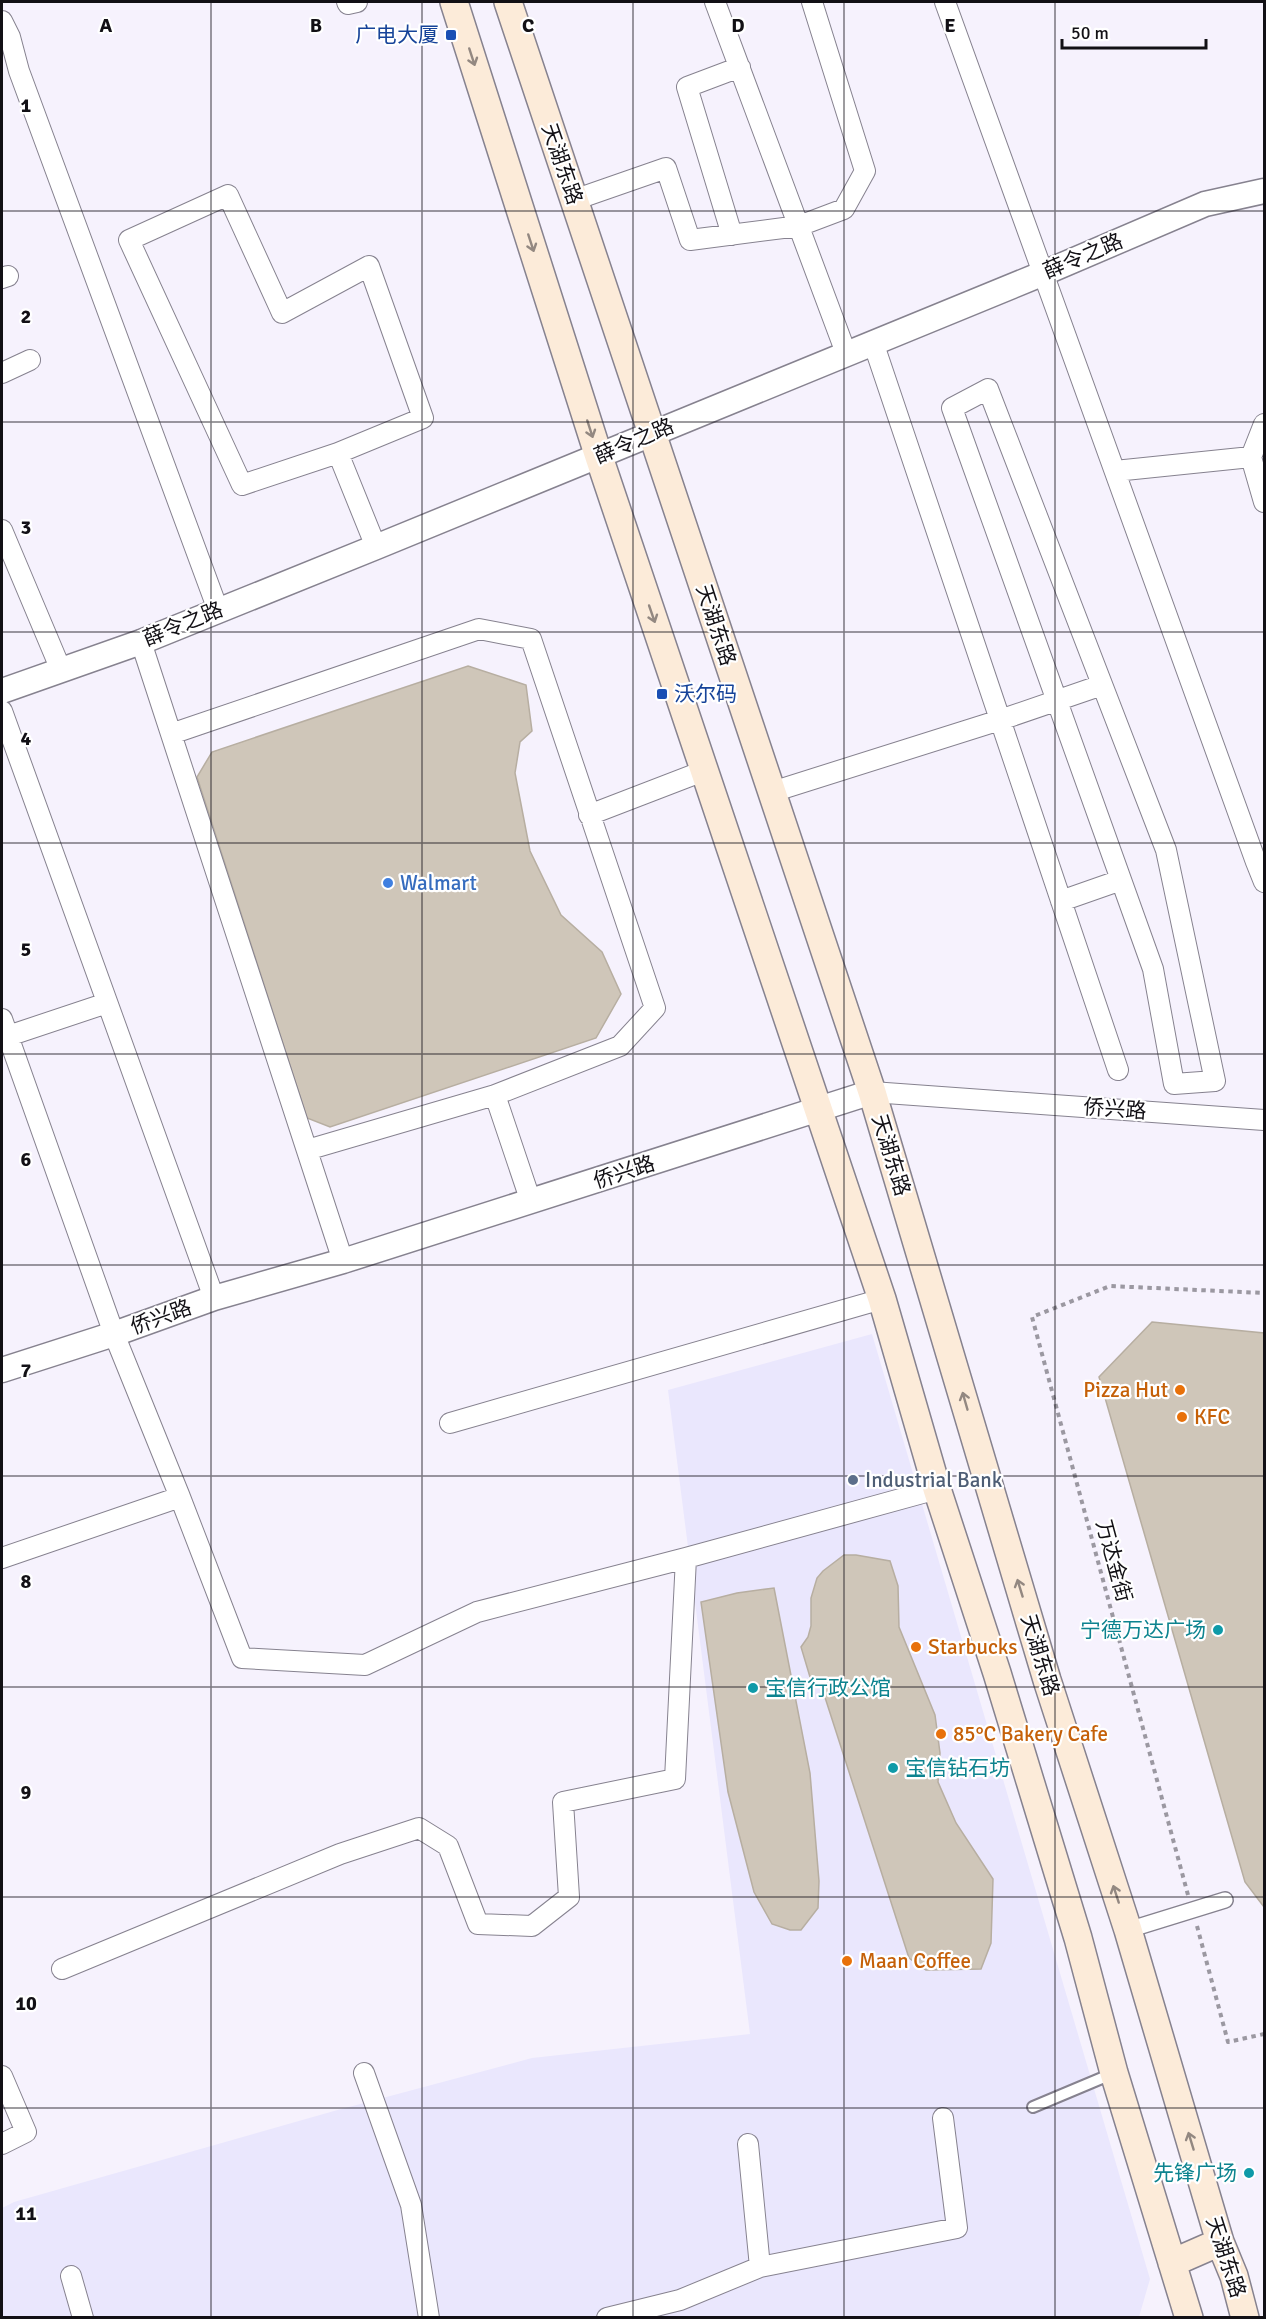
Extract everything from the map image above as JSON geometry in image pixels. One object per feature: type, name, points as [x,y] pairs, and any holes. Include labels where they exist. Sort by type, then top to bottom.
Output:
[{"type":"main road","points":[[454,2],[599,457],[882,1299],[937,1489],[1000,1684],[1074,1927],[1114,2073],[1189,2318]]},
{"type":"main road","name":"天湖东路","points":[[514,4],[574,200],[872,1092],[1047,1680],[1128,1930],[1220,2242],[1234,2276],[1245,2318]]},
{"type":"main road","points":[[1174,2269],[1220,2242]]},
{"type":"main road","points":[[1174,2269],[1174,2318]]},
{"type":"main road","points":[[1234,2276],[1264,2313]]},
{"type":"street","points":[[347,2],[348,4],[357,2]]},
{"type":"street","points":[[715,2],[846,353]]},
{"type":"street","points":[[574,200],[666,168],[690,240],[799,226],[844,209],[865,171],[812,2]]},
{"type":"street","points":[[945,2],[1264,882]]},
{"type":"street","points":[[2,21],[10,37],[19,70],[218,610]]},
{"type":"street","points":[[732,235],[687,87],[740,67]]},
{"type":"street","name":"薛令之路","points":[[2,691],[141,642],[599,457],[1205,204],[1264,191]]},
{"type":"street","points":[[228,195],[282,313],[369,266],[423,418],[338,453],[242,485],[129,240],[228,195]]},
{"type":"street","points":[[873,342],[1118,1070]]},
{"type":"street","points":[[2,373],[30,360]]},
{"type":"street","points":[[988,389],[1102,685],[1166,850],[1215,1081],[1174,1084],[1153,969],[952,408],[988,389]]},
{"type":"street","points":[[1264,424],[1251,457],[1264,502]]},
{"type":"street","points":[[338,453],[376,547]]},
{"type":"street","points":[[1115,471],[1251,457]]},
{"type":"street","points":[[2,530],[61,670]]},
{"type":"street","points":[[171,734],[479,630],[531,639],[655,1008],[620,1046],[495,1095],[307,1150]]},
{"type":"street","points":[[141,642],[343,1261]]},
{"type":"street","points":[[772,792],[1000,720],[1102,685]]},
{"type":"street","points":[[2,711],[214,1298]]},
{"type":"street","points":[[589,815],[706,770]]},
{"type":"street","points":[[1061,901],[1121,880]]},
{"type":"street","points":[[107,1003],[4,1031],[114,1334],[242,1658],[365,1665],[477,1612],[686,1558],[937,1489]]},
{"type":"street","name":"侨兴路","points":[[2,1370],[114,1334],[214,1298],[343,1261],[872,1092],[1264,1120]]},
{"type":"street","points":[[495,1095],[531,1202]]},
{"type":"street","points":[[450,1423],[882,1299]]},
{"type":"street","points":[[2,1558],[180,1497]]},
{"type":"street","points":[[62,1969],[340,1854],[419,1828],[448,1846],[478,1924],[532,1926],[569,1897],[563,1802],[675,1779],[686,1558]]},
{"type":"street","points":[[1128,1930],[1225,1900]]},
{"type":"street","points":[[364,2073],[411,2205],[429,2318]]},
{"type":"street","points":[[2,2076],[26,2132],[2,2144]]},
{"type":"street","points":[[607,2318],[680,2300],[760,2267],[957,2228],[944,2118]]},
{"type":"street","points":[[748,2144],[760,2267]]},
{"type":"street","points":[[71,2276],[83,2318]]},
{"type":"lane","points":[[1033,2107],[1114,2073]]},
{"type":"path","name":"万达金街","points":[[1264,1293],[1110,1286],[1032,1317],[1228,2042],[1264,2034]]},
{"type":"shaded area","points":[[872,1334],[1150,2279],[1139,2317],[2,2317],[2,2208],[14,2202],[334,2111],[532,2058],[750,2034],[668,1390]]},
{"type":"building","name":"Walmart","points":[[468,666],[526,685],[532,731],[520,742],[515,773],[530,851],[561,915],[602,952],[621,994],[596,1038],[330,1127],[307,1118],[197,777],[212,752]]},
{"type":"building","name":"宁德万达广场","points":[[1152,1322],[1264,1333],[1264,1907],[1245,1882],[1099,1377]]},
{"type":"building","name":"宝信钻石坊","points":[[844,1555],[890,1561],[898,1586],[899,1627],[935,1715],[940,1753],[938,1782],[956,1823],[993,1879],[991,1943],[981,1969],[926,1970],[909,1958],[821,1685],[810,1677],[801,1647],[808,1637],[811,1626],[811,1598],[817,1578]]},
{"type":"building","name":"宝信行政公馆","points":[[774,1588],[810,1773],[819,1881],[818,1908],[801,1930],[790,1930],[772,1924],[754,1892],[728,1792],[701,1602],[737,1593]]},
{"type":"place","name":"广电大厦","points":[[451,35]]},
{"type":"place","name":"沃尔码","points":[[662,694]]},
{"type":"place","name":"Walmart","points":[[388,883]]},
{"type":"place","name":"Pizza Hut","points":[[1180,1390]]},
{"type":"place","name":"KFC","points":[[1182,1417]]},
{"type":"place","name":"Industrial Bank","points":[[853,1480]]},
{"type":"place","name":"宁德万达广场","points":[[1218,1630]]},
{"type":"place","name":"Starbucks","points":[[916,1647]]},
{"type":"place","name":"宝信行政公馆","points":[[753,1688]]},
{"type":"place","name":"85°C Bakery Cafe","points":[[941,1734]]},
{"type":"place","name":"宝信钻石坊","points":[[893,1768]]},
{"type":"place","name":"Maan Coffee","points":[[847,1961]]},
{"type":"place","name":"先锋广场","points":[[1249,2173]]}]
